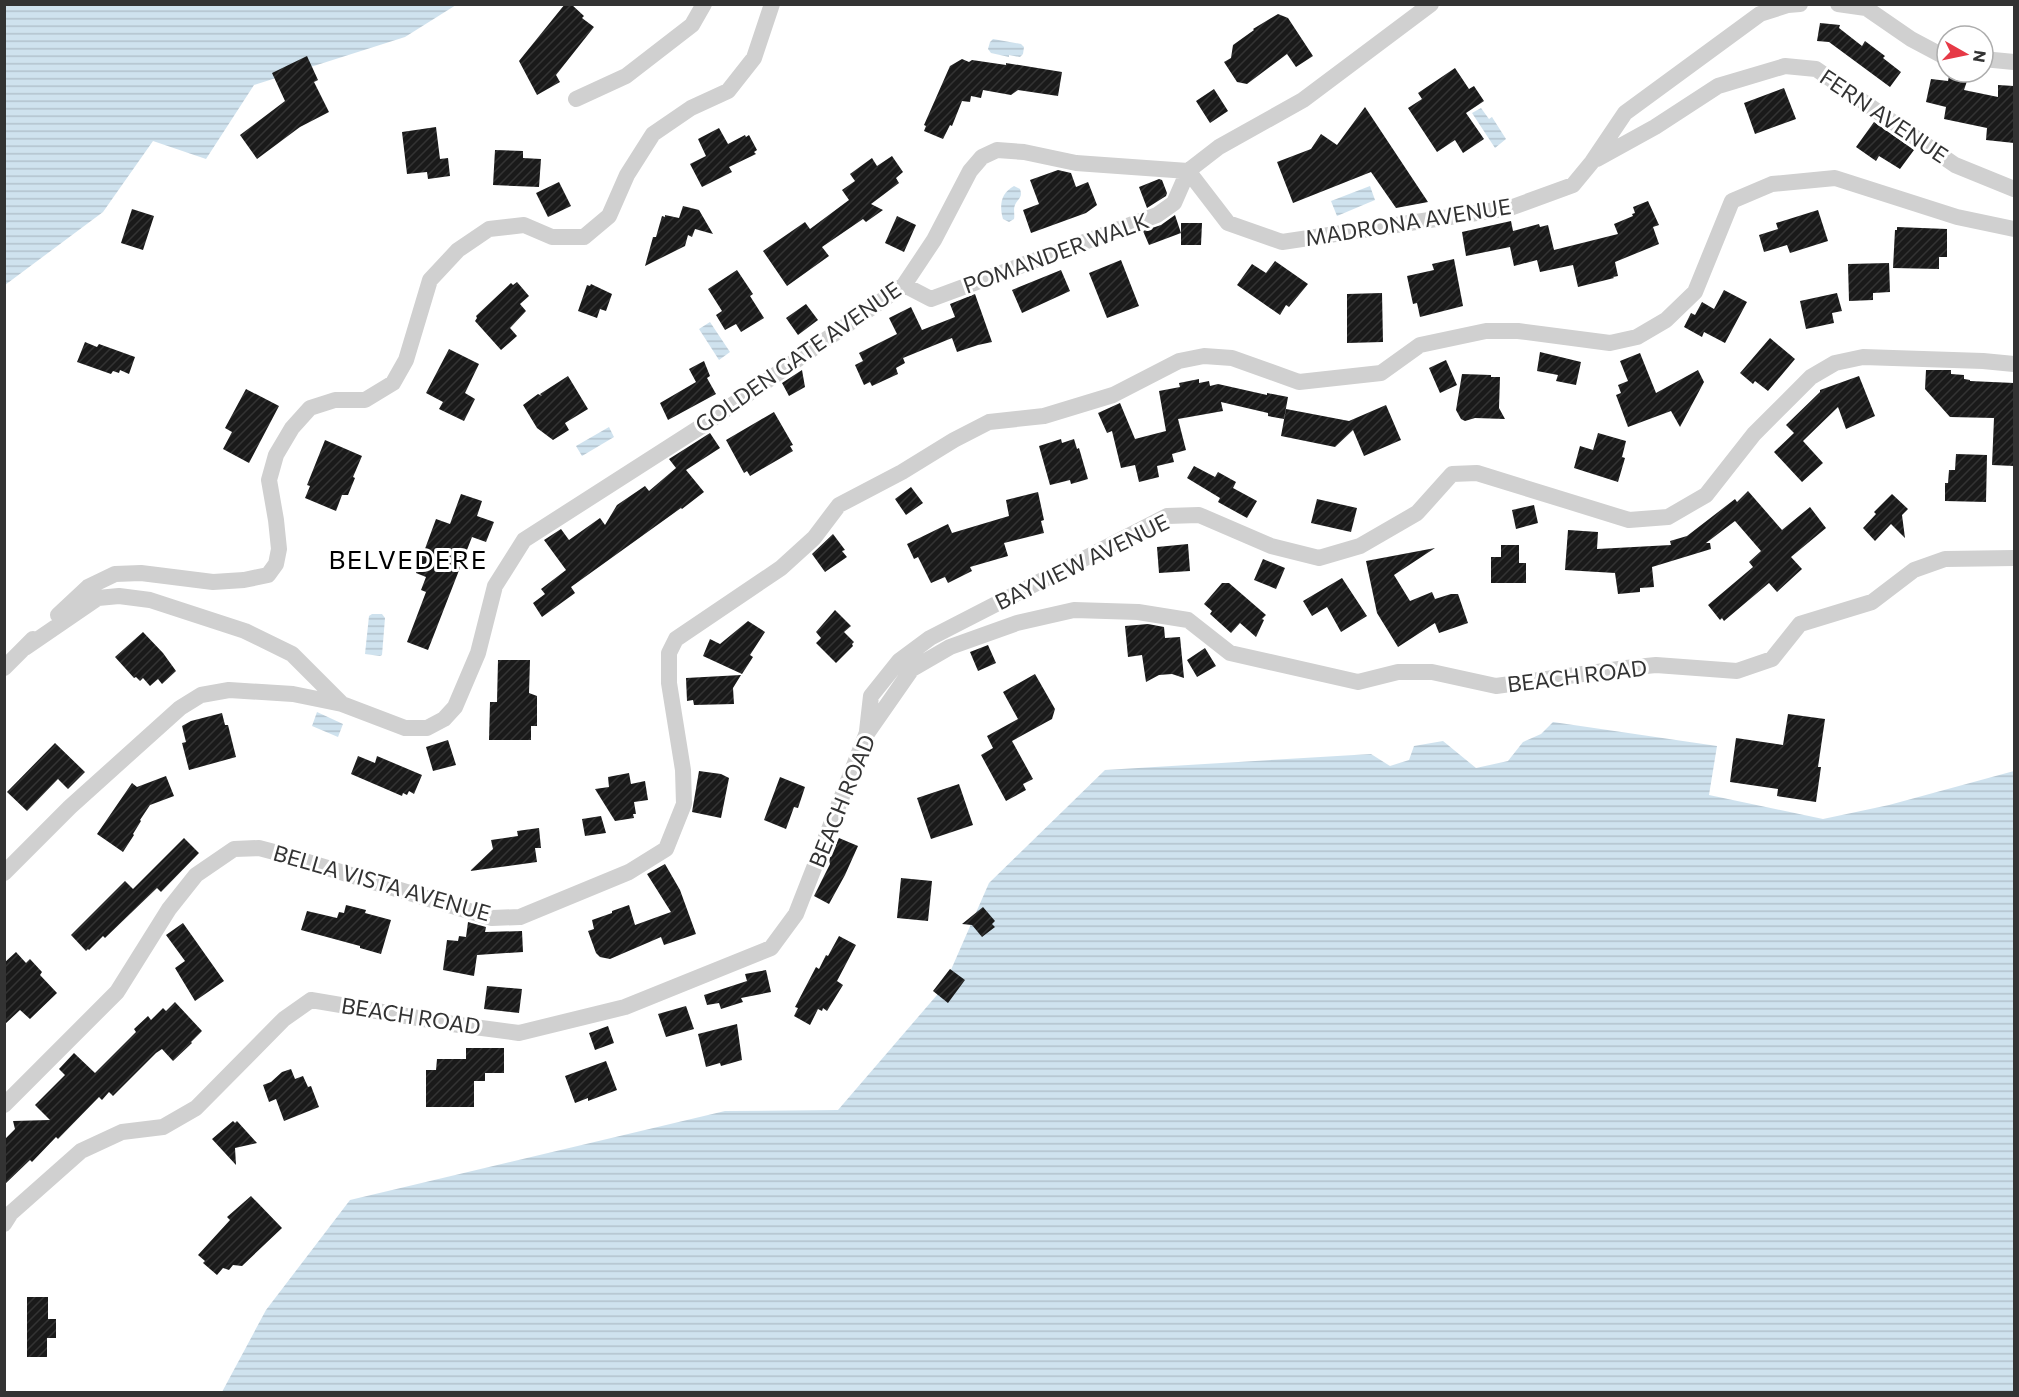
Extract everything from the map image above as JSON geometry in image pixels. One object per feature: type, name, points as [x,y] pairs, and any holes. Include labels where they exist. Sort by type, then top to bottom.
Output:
[{"type":"street","points":[[576,99],[626,76],[692,26],[704,4]]},
{"type":"street","points":[[4,668],[88,587],[116,574],[141,573],[213,582],[244,580],[268,575],[276,564],[279,549],[269,480],[276,455],[292,428],[310,408],[335,400],[365,400],[393,383],[406,360],[430,280],[458,250],[489,229],[524,225],[552,237],[584,237],[609,216],[627,175],[653,134],[691,108],[728,91],[754,58],[772,4]]},
{"type":"street","points":[[1188,171],[1219,147],[1302,100],[1431,4]]},
{"type":"street","name":"MADRONA AVENUE","points":[[1188,171],[1228,223],[1282,242],[1510,208],[1573,185],[1626,113],[1634,106],[1760,14],[1788,5],[1800,4]]},
{"type":"street","points":[[1838,4],[1866,8],[1911,39],[1935,52]]},
{"type":"street","points":[[1995,60],[2014,62]]},
{"type":"street","name":"FERN AVENUE","points":[[1592,162],[1655,127],[1718,86],[1785,66],[1816,69],[1955,165],[2014,189]]},
{"type":"street","name":"GOLDEN GATE AVENUE","points":[[4,873],[70,807],[180,708],[201,695],[229,690],[293,694],[342,704],[405,728],[427,728],[444,719],[455,707],[478,653],[495,586],[524,540],[705,424],[904,285],[934,240],[970,171],[982,157],[997,150],[1024,152],[1076,163],[1188,171]]},
{"type":"street","name":"POMANDER WALK","points":[[904,285],[931,299],[1157,215],[1174,203],[1188,171]]},
{"type":"street","name":"BELLA VISTA AVENUE","points":[[4,1105],[117,992],[169,909],[196,875],[234,849],[259,848],[278,853],[492,918],[520,917],[629,872],[666,849],[684,804],[683,770],[669,683],[669,653],[676,639],[781,568],[814,538],[839,505],[989,422],[1044,416],[1113,395],[1179,361],[1204,356],[1232,358],[1299,382],[1381,373],[1420,345],[1486,331],[1518,331],[1610,343],[1637,337],[1666,320],[1695,292],[1732,201],[1772,184],[1835,178],[1957,217],[2014,229]]},
{"type":"street","name":"BAYVIEW AVENUE","points":[[866,735],[871,696],[899,661],[930,638],[1167,516],[1199,515],[1270,546],[1319,558],[1360,546],[1416,513],[1452,474],[1477,473],[1629,520],[1668,517],[1707,495],[1754,434],[1811,377],[1834,363],[1863,357],[1983,360],[2014,364]]},
{"type":"street","name":"BEACH ROAD","points":[[4,1224],[11,1213],[81,1151],[122,1132],[162,1127],[196,1108],[284,1019],[311,1000],[519,1033],[625,1007],[771,948],[796,914],[866,735],[912,669],[950,647],[1017,623],[1074,610],[1138,612],[1188,620],[1230,653],[1358,682],[1398,672],[1432,672],[1496,686],[1656,665],[1737,671],[1772,659],[1800,624],[1872,602],[1914,570],[1945,559],[2014,558]]},
{"type":"street","name":"GOLDEN GATE AVENUE","points":[[25,648],[98,598],[119,596],[150,600],[245,631],[292,654],[342,704]]},
{"type":"water","points":[[5,5],[456,5],[405,37],[254,85],[206,159],[153,141],[103,212],[5,285]]},
{"type":"water","points":[[993,39],[1021,44],[1024,47],[1023,54],[1020,57],[1009,55],[1009,57],[991,53],[988,49]]},
{"type":"water","points":[[1481,108],[1489,119],[1492,117],[1506,139],[1495,148],[1472,113]]},
{"type":"water","points":[[1014,186],[1020,189],[1021,194],[1014,207],[1014,219],[1009,222],[1003,219],[1001,204],[1006,192]]},
{"type":"water","points":[[1370,186],[1375,200],[1337,216],[1331,201]]},
{"type":"water","points":[[710,322],[730,352],[719,360],[699,329]]},
{"type":"water","points":[[609,427],[614,437],[582,456],[576,446]]},
{"type":"water","points":[[382,614],[385,618],[382,655],[380,656],[365,654],[369,616]]},
{"type":"water","points":[[317,712],[343,724],[338,737],[312,726]]},
{"type":"water","points":[[1553,722],[1717,746],[1709,795],[1823,819],[1889,805],[2014,771],[2014,1392],[222,1392],[266,1310],[350,1200],[725,1111],[838,1110],[943,988],[989,883],[1105,770],[1371,754],[1390,766],[1409,760],[1414,746],[1443,741],[1476,768],[1508,761],[1523,742],[1541,734]]},
{"type":"building","points":[[565,4],[571,4],[584,16],[582,18],[594,27],[556,75],[560,82],[537,95],[519,61]]},
{"type":"building","points":[[1278,14],[1288,18],[1313,56],[1296,67],[1287,54],[1247,84],[1237,82],[1224,62],[1231,58],[1233,45],[1253,29]]},
{"type":"building","points":[[1820,23],[1840,25],[1839,28],[1862,46],[1865,41],[1885,56],[1883,58],[1901,72],[1890,87],[1829,42],[1817,41]]},
{"type":"building","points":[[307,56],[318,80],[314,82],[329,112],[300,127],[257,159],[240,135],[285,101],[272,73]]},
{"type":"building","points":[[962,59],[969,62],[972,60],[1006,65],[1006,63],[1062,72],[1058,96],[1018,90],[1011,95],[983,90],[981,98],[971,96],[970,102],[962,101],[952,126],[950,125],[943,139],[924,131],[926,126],[924,125],[950,66]]},
{"type":"building","points":[[1455,68],[1469,89],[1474,86],[1484,101],[1466,113],[1484,139],[1463,153],[1455,140],[1437,152],[1408,108],[1422,99],[1418,93]]},
{"type":"building","points":[[1931,79],[1935,79],[1935,84],[1966,84],[1964,90],[1998,97],[1998,85],[2014,86],[2014,143],[1986,140],[1987,128],[1944,119],[1946,107],[1926,102]]},
{"type":"building","points":[[1784,88],[1796,119],[1755,134],[1744,103]]},
{"type":"building","points":[[1214,89],[1228,111],[1210,123],[1196,101]]},
{"type":"building","points":[[1365,107],[1428,202],[1396,208],[1371,172],[1293,203],[1277,162],[1311,149],[1321,134],[1337,145]]},
{"type":"building","points":[[1874,122],[1914,150],[1900,169],[1879,156],[1876,161],[1856,147]]},
{"type":"building","points":[[436,127],[440,159],[448,158],[450,176],[428,179],[427,172],[407,174],[402,132]]},
{"type":"building","points":[[719,128],[728,144],[749,135],[757,150],[754,152],[756,154],[729,167],[732,172],[702,187],[690,164],[706,156],[698,139]]},
{"type":"building","points":[[495,150],[523,151],[523,158],[541,159],[539,187],[493,185]]},
{"type":"building","points":[[892,156],[903,172],[896,178],[899,183],[871,204],[883,210],[866,222],[863,219],[822,247],[829,256],[787,286],[763,251],[805,222],[810,229],[849,200],[842,190],[855,181],[850,174],[872,158],[877,166]]},
{"type":"building","points":[[1058,170],[1071,173],[1076,187],[1088,182],[1097,205],[1086,213],[1031,233],[1023,210],[1039,204],[1030,180]]},
{"type":"building","points":[[1159,179],[1162,180],[1166,196],[1147,208],[1139,187]]},
{"type":"building","points":[[559,182],[571,206],[548,217],[536,193]]},
{"type":"building","points":[[1648,201],[1659,225],[1653,227],[1659,244],[1615,262],[1618,276],[1614,278],[1578,287],[1573,265],[1540,272],[1537,260],[1514,266],[1510,247],[1466,256],[1462,232],[1511,221],[1513,231],[1539,224],[1540,227],[1548,225],[1554,250],[1618,234],[1614,224],[1633,216],[1632,214],[1635,213],[1633,207]]},
{"type":"building","points":[[683,206],[699,210],[713,234],[695,229],[692,237],[688,235],[685,246],[645,266],[662,216],[679,218]]},
{"type":"building","points":[[132,209],[154,216],[143,250],[121,243]]},
{"type":"building","points":[[1818,210],[1828,241],[1790,253],[1787,245],[1764,252],[1759,235],[1778,229],[1776,223]]},
{"type":"building","points":[[1175,215],[1181,233],[1149,245],[1143,231],[1161,225]]},
{"type":"building","points":[[897,216],[916,225],[904,252],[885,243]]},
{"type":"building","points":[[1181,223],[1202,223],[1201,245],[1181,245]]},
{"type":"building","points":[[1897,227],[1947,229],[1947,257],[1939,257],[1939,269],[1893,268]]},
{"type":"building","points":[[1454,259],[1463,306],[1420,317],[1417,303],[1413,304],[1407,276],[1434,270],[1432,264]]},
{"type":"building","points":[[1121,260],[1139,306],[1107,318],[1089,273]]},
{"type":"building","points":[[1275,261],[1308,284],[1289,307],[1286,305],[1280,315],[1237,285],[1252,264],[1266,273]]},
{"type":"building","points":[[1889,263],[1890,292],[1873,293],[1873,300],[1849,301],[1848,264]]},
{"type":"building","points":[[737,270],[753,294],[750,296],[764,318],[741,332],[736,324],[725,330],[716,315],[722,311],[708,289]]},
{"type":"building","points":[[1061,270],[1070,291],[1022,313],[1012,290]]},
{"type":"building","points":[[517,282],[529,296],[520,304],[526,311],[510,328],[517,336],[501,350],[475,321],[476,316],[511,283],[513,285]]},
{"type":"building","points":[[591,284],[612,294],[606,311],[600,309],[597,318],[578,311],[587,285]]},
{"type":"building","points":[[1724,290],[1747,302],[1725,343],[1704,332],[1702,337],[1684,327],[1691,313],[1695,315],[1702,302],[1714,309]]},
{"type":"building","points":[[1382,293],[1383,342],[1347,343],[1347,294]]},
{"type":"building","points":[[1837,293],[1842,311],[1832,313],[1834,323],[1806,329],[1800,301]]},
{"type":"building","points":[[975,294],[992,342],[957,352],[952,338],[903,358],[905,363],[896,368],[898,374],[872,386],[870,382],[864,385],[855,365],[863,361],[859,353],[897,334],[889,318],[911,307],[922,330],[955,317],[950,304]]},
{"type":"building","points":[[806,304],[818,320],[798,335],[786,318]]},
{"type":"building","points":[[1770,338],[1795,359],[1768,391],[1755,381],[1753,384],[1740,373]]},
{"type":"building","points":[[85,342],[97,347],[99,344],[135,357],[129,374],[120,370],[119,373],[113,371],[111,374],[77,362]]},
{"type":"building","points":[[449,349],[479,364],[465,393],[475,399],[464,421],[439,409],[443,402],[426,393]]},
{"type":"building","points":[[1540,352],[1581,362],[1576,385],[1556,381],[1558,375],[1537,371]]},
{"type":"building","points":[[1640,353],[1656,393],[1698,370],[1704,382],[1680,427],[1671,411],[1628,427],[1616,395],[1621,393],[1618,385],[1628,381],[1620,361]]},
{"type":"building","points":[[1446,360],[1457,385],[1440,393],[1429,368]]},
{"type":"building","points":[[704,361],[710,376],[707,378],[716,394],[668,420],[660,403],[696,382],[689,369]]},
{"type":"building","points":[[802,370],[805,387],[789,396],[782,383]]},
{"type":"building","points":[[1926,370],[1951,370],[1951,374],[1964,375],[1964,379],[1970,381],[2014,383],[2014,466],[1992,465],[1994,418],[1950,417],[1925,389]]},
{"type":"building","points":[[1462,374],[1500,377],[1499,408],[1505,419],[1475,418],[1465,421],[1461,419],[1456,410]]},
{"type":"building","points":[[568,376],[588,409],[565,423],[569,430],[553,440],[537,428],[523,405],[538,394],[542,396],[540,394]]},
{"type":"building","points":[[1859,376],[1875,416],[1846,429],[1838,407],[1803,441],[1823,463],[1802,482],[1774,452],[1794,433],[1786,425],[1820,390]]},
{"type":"building","points":[[1199,379],[1199,383],[1209,381],[1210,386],[1218,384],[1267,395],[1267,393],[1288,397],[1284,419],[1221,402],[1223,411],[1178,419],[1186,450],[1172,454],[1174,462],[1157,466],[1159,477],[1139,482],[1135,465],[1121,468],[1112,431],[1107,433],[1098,413],[1120,403],[1135,439],[1166,431],[1159,391],[1180,387],[1179,383]]},
{"type":"building","points":[[246,389],[279,406],[249,463],[223,449],[232,432],[225,428]]},
{"type":"building","points":[[1386,405],[1401,440],[1364,456],[1353,430],[1335,447],[1281,436],[1286,409],[1349,421]]},
{"type":"building","points":[[774,412],[793,445],[790,446],[793,451],[750,476],[747,471],[744,473],[726,440]]},
{"type":"building","points":[[710,433],[720,448],[686,470],[704,492],[571,587],[575,593],[542,617],[533,603],[545,594],[541,589],[566,570],[544,540],[561,529],[569,540],[600,518],[605,525],[617,505],[645,486],[649,491],[676,468],[669,459]]},
{"type":"building","points":[[1598,433],[1626,441],[1622,457],[1625,458],[1618,482],[1574,468],[1580,446],[1593,450]]},
{"type":"building","points":[[1061,439],[1062,443],[1074,439],[1088,479],[1071,484],[1070,480],[1050,485],[1039,446]]},
{"type":"building","points":[[325,440],[362,456],[348,495],[342,495],[336,511],[305,498],[310,486],[307,485]]},
{"type":"building","points":[[1956,454],[1987,455],[1986,502],[1945,501],[1945,483],[1948,483],[1949,470],[1955,470]]},
{"type":"building","points":[[1194,466],[1215,477],[1218,472],[1236,482],[1233,488],[1257,501],[1247,518],[1218,502],[1220,498],[1187,478]]},
{"type":"building","points":[[911,487],[923,503],[906,515],[895,499]]},
{"type":"building","points":[[1748,491],[1782,530],[1810,507],[1826,528],[1791,557],[1802,569],[1777,592],[1769,583],[1724,621],[1722,618],[1720,620],[1708,605],[1753,567],[1749,562],[1761,551],[1735,521],[1706,543],[1710,543],[1711,549],[1652,567],[1654,587],[1640,588],[1640,592],[1618,594],[1615,573],[1565,570],[1568,530],[1598,532],[1597,549],[1671,545],[1670,541],[1687,536],[1735,499],[1737,502]]},
{"type":"building","points":[[1038,492],[1044,520],[1041,521],[1044,533],[1004,543],[1008,556],[970,567],[972,571],[948,583],[945,577],[931,583],[918,557],[914,559],[907,544],[948,524],[952,533],[1009,516],[1006,500]]},
{"type":"building","points":[[461,494],[482,501],[477,516],[494,522],[486,542],[472,537],[428,650],[407,642],[426,592],[421,590],[426,577],[416,573],[436,519],[450,524]]},
{"type":"building","points":[[1892,494],[1908,509],[1902,515],[1905,538],[1891,524],[1875,541],[1863,528],[1876,514],[1874,512]]},
{"type":"building","points":[[1317,499],[1357,508],[1351,532],[1311,523]]},
{"type":"building","points":[[1534,505],[1538,523],[1516,529],[1512,510]]},
{"type":"building","points":[[833,534],[845,550],[842,551],[847,557],[825,572],[812,554]]},
{"type":"building","points":[[1188,544],[1190,571],[1159,573],[1157,547]]},
{"type":"building","points":[[1501,545],[1519,545],[1519,563],[1526,563],[1526,583],[1491,583],[1491,557],[1501,557]]},
{"type":"building","points":[[1435,548],[1394,575],[1410,601],[1432,592],[1435,599],[1458,594],[1468,623],[1439,633],[1435,623],[1398,647],[1377,613],[1366,561]]},
{"type":"building","points":[[1263,559],[1285,568],[1276,589],[1254,580]]},
{"type":"building","points":[[1342,578],[1367,616],[1341,632],[1327,607],[1312,616],[1303,601]]},
{"type":"building","points":[[1222,583],[1229,583],[1266,615],[1262,619],[1264,620],[1256,637],[1240,623],[1231,633],[1210,614],[1212,611],[1204,604]]},
{"type":"building","points":[[835,610],[851,626],[844,632],[854,642],[853,646],[836,663],[816,643],[821,638],[816,632]]},
{"type":"building","points":[[748,621],[765,632],[750,655],[753,657],[742,674],[703,656],[710,639],[720,644]]},
{"type":"building","points":[[1148,624],[1164,627],[1165,638],[1180,637],[1184,678],[1172,674],[1159,675],[1146,682],[1142,655],[1128,657],[1125,626]]},
{"type":"building","points":[[143,632],[176,671],[162,684],[158,679],[150,686],[143,678],[140,681],[134,678],[115,657]]},
{"type":"building","points":[[988,645],[996,663],[978,671],[970,652]]},
{"type":"building","points":[[1205,648],[1216,666],[1197,677],[1187,660]]},
{"type":"building","points":[[498,660],[530,660],[529,693],[537,696],[537,726],[531,726],[531,740],[489,740],[490,702],[497,702]]},
{"type":"building","points":[[1035,674],[1055,709],[1052,719],[1012,741],[1033,779],[1023,784],[1026,790],[1006,801],[981,755],[993,748],[987,736],[1018,719],[1003,692]]},
{"type":"building","points":[[741,675],[733,688],[734,704],[694,705],[693,700],[687,701],[686,678]]},
{"type":"building","points":[[222,713],[225,725],[228,725],[236,757],[189,770],[182,743],[186,742],[182,726],[191,721]]},
{"type":"building","points":[[1788,714],[1825,719],[1816,802],[1777,796],[1778,789],[1730,782],[1736,738],[1783,745]]},
{"type":"building","points":[[448,740],[456,765],[433,771],[426,747]]},
{"type":"building","points":[[55,743],[85,772],[68,789],[58,779],[27,811],[7,792]]},
{"type":"building","points":[[358,756],[375,763],[377,756],[422,775],[414,794],[409,791],[407,795],[403,793],[402,796],[351,774]]},
{"type":"building","points":[[699,771],[721,774],[729,778],[721,818],[692,812]]},
{"type":"building","points":[[629,773],[631,784],[645,781],[648,800],[634,802],[636,814],[633,814],[634,818],[615,821],[595,789],[609,787],[608,777]]},
{"type":"building","points":[[166,776],[174,796],[150,805],[123,852],[97,834],[132,783],[137,787]]},
{"type":"building","points":[[780,777],[805,787],[798,808],[794,807],[786,829],[764,820]]},
{"type":"building","points":[[959,784],[973,825],[931,839],[917,798]]},
{"type":"building","points":[[601,816],[606,833],[585,836],[582,819]]},
{"type":"building","points":[[539,828],[541,848],[535,848],[537,862],[470,871],[493,849],[491,840],[518,836],[517,831]]},
{"type":"building","points":[[184,838],[199,853],[161,892],[157,888],[105,938],[103,936],[86,951],[71,935],[125,881],[133,889]]},
{"type":"building","points":[[839,838],[858,846],[829,904],[814,896],[830,864],[829,860]]},
{"type":"building","points":[[665,864],[680,890],[696,934],[664,945],[661,937],[610,959],[600,957],[596,953],[588,931],[594,929],[592,920],[629,905],[635,925],[671,912],[647,874]]},
{"type":"building","points":[[901,878],[932,881],[928,921],[897,918]]},
{"type":"building","points":[[346,905],[391,920],[381,954],[301,930],[307,911],[337,918],[339,912],[344,913]]},
{"type":"building","points":[[983,907],[995,921],[992,924],[995,927],[982,937],[972,925],[962,924]]},
{"type":"building","points":[[468,922],[486,927],[485,932],[522,931],[523,952],[477,955],[474,976],[443,970],[447,940],[458,941],[459,936],[466,937]]},
{"type":"building","points":[[183,923],[224,981],[195,1001],[175,968],[185,961],[166,935]]},
{"type":"building","points":[[839,936],[856,945],[837,981],[843,985],[827,1011],[823,1008],[822,1011],[818,1009],[810,1025],[794,1016],[798,1008],[795,1007],[816,967],[819,969]]},
{"type":"building","points":[[16,952],[26,963],[30,959],[42,972],[40,975],[57,993],[30,1019],[20,1010],[4,1025],[4,963]]},
{"type":"building","points":[[950,969],[965,980],[948,1003],[933,991]]},
{"type":"building","points":[[766,970],[771,992],[741,998],[743,1002],[721,1009],[719,1003],[707,1005],[704,995],[747,981],[745,974]]},
{"type":"building","points":[[487,986],[522,989],[519,1013],[484,1009]]},
{"type":"building","points":[[175,1002],[202,1031],[192,1043],[173,1061],[162,1049],[156,1053],[113,1096],[109,1092],[102,1100],[99,1097],[58,1139],[56,1137],[32,1162],[30,1160],[4,1185],[4,1140],[15,1129],[13,1121],[50,1120],[35,1105],[65,1075],[59,1069],[74,1053],[95,1073],[136,1032],[134,1029],[148,1016],[151,1020],[163,1008],[166,1011]]},
{"type":"building","points":[[686,1006],[694,1029],[666,1037],[658,1014]]},
{"type":"building","points":[[737,1024],[742,1060],[721,1066],[720,1063],[706,1067],[698,1034]]},
{"type":"building","points":[[608,1026],[614,1043],[595,1050],[589,1033]]},
{"type":"building","points":[[466,1048],[504,1048],[504,1073],[485,1073],[485,1081],[474,1081],[474,1107],[426,1107],[426,1070],[436,1070],[437,1059],[466,1059]]},
{"type":"building","points":[[606,1061],[617,1090],[588,1101],[588,1098],[575,1103],[565,1076]]},
{"type":"building","points":[[291,1069],[295,1079],[303,1076],[308,1087],[311,1086],[319,1107],[284,1121],[276,1099],[269,1102],[263,1085],[271,1082],[282,1072]]},
{"type":"building","points":[[233,1121],[235,1123],[237,1121],[257,1143],[235,1148],[236,1165],[212,1139]]},
{"type":"building","points":[[251,1196],[282,1228],[242,1266],[233,1265],[229,1270],[223,1268],[217,1275],[203,1263],[205,1261],[198,1255],[230,1220],[227,1217]]},
{"type":"building","points":[[27,1297],[48,1297],[48,1319],[56,1319],[56,1338],[47,1338],[47,1357],[27,1357]]},
{"type":"district","name":"BELVEDERE","points":[[408,560]]}]
